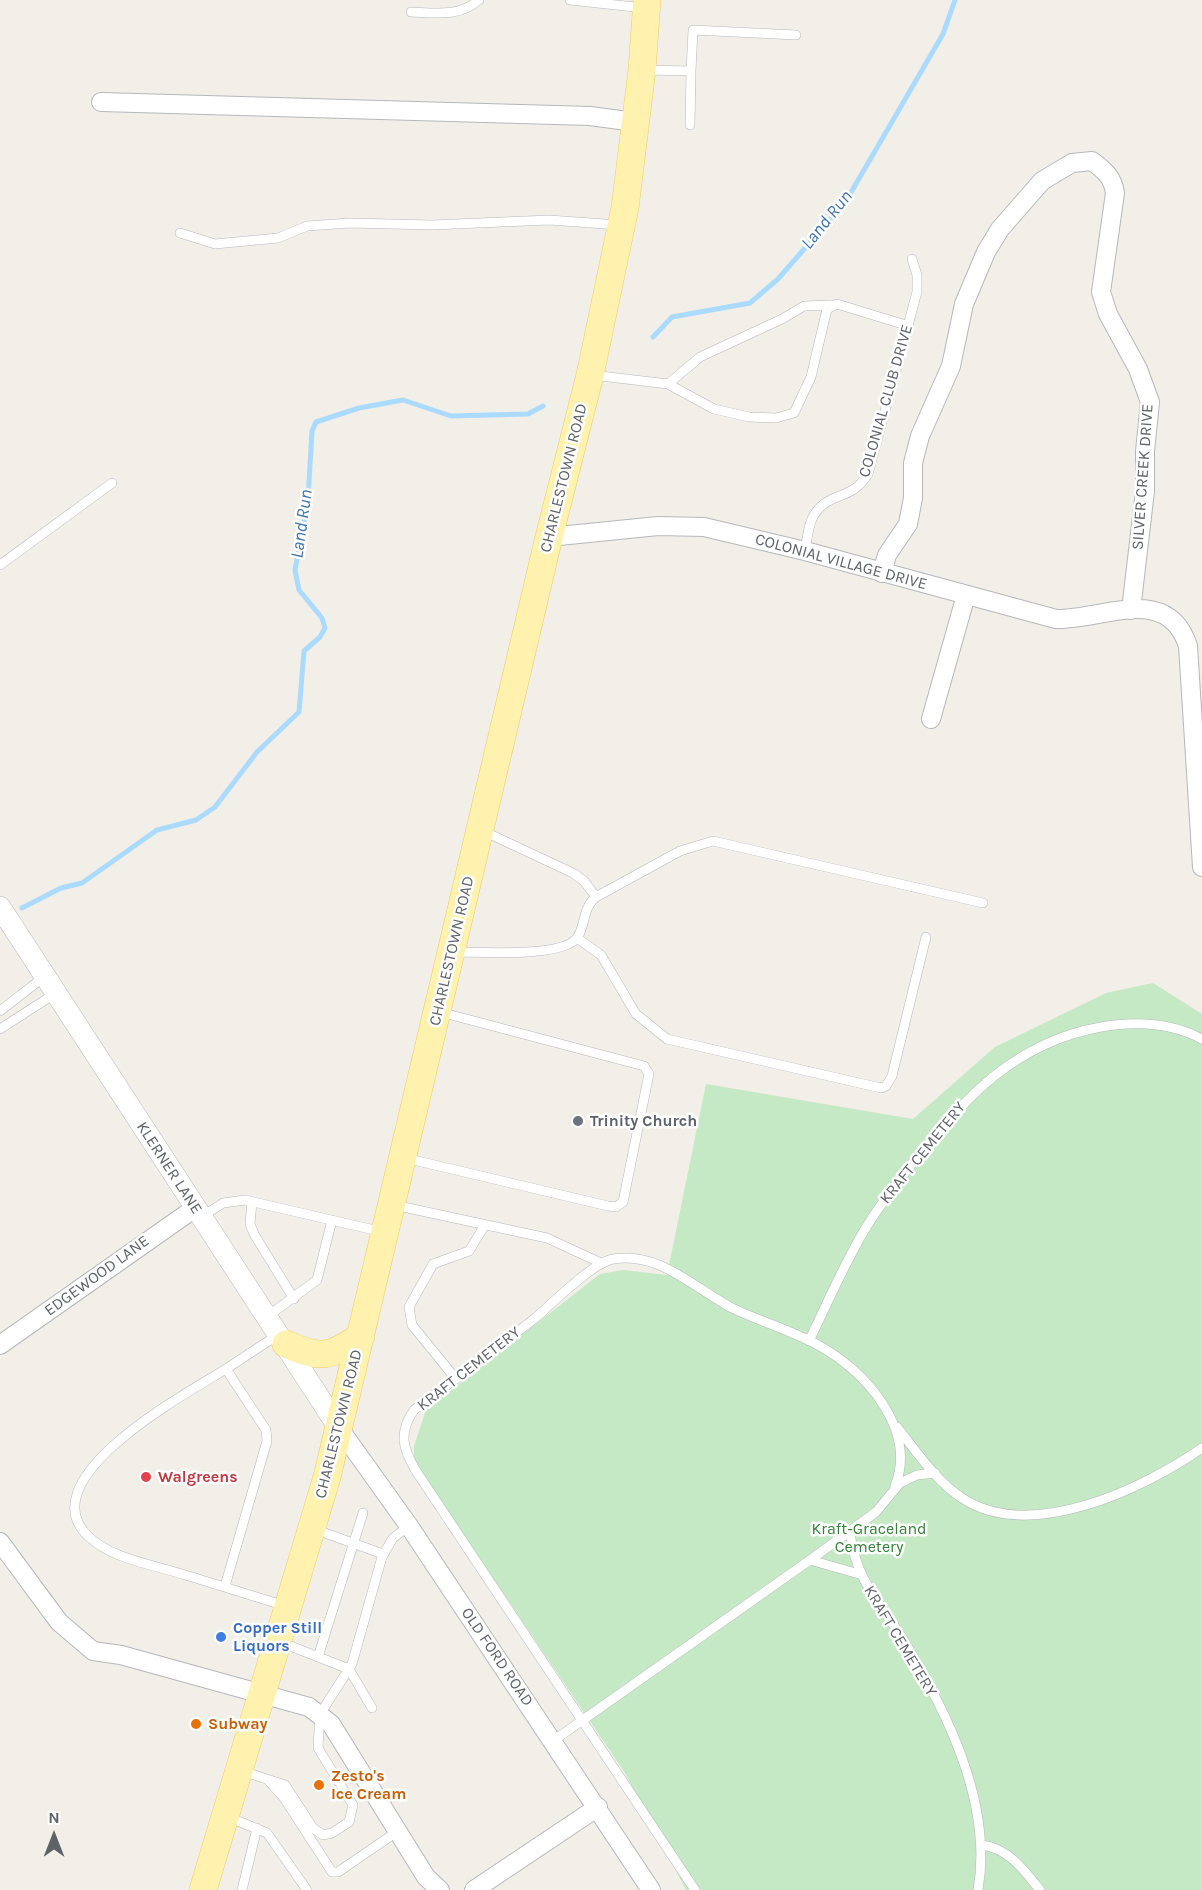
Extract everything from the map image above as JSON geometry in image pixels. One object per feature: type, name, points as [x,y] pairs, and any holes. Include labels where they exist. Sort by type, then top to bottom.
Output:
[{"type":"main road","name":"CHARLESTOWN ROAD","points":[[203,1890],[312,1528],[339,1428],[549,537],[590,375],[621,225],[642,70],[646,4]]},
{"type":"main road","points":[[278,1331],[323,1356],[338,1352],[361,1336]]},
{"type":"street","points":[[101,102],[590,116],[635,122]]},
{"type":"street","name":"SILVER CREEK DRIVE","points":[[882,573],[887,555],[908,524],[913,498],[913,463],[920,436],[951,366],[964,304],[986,252],[1000,230],[1042,181],[1072,163],[1092,161],[1107,173],[1114,183],[1116,193],[1101,292],[1107,314],[1138,369],[1150,402],[1144,501],[1131,610]]},
{"type":"street","name":"COLONIAL VILLAGE DRIVE","points":[[549,537],[688,526],[805,551],[1056,619],[1086,618],[1131,610]]},
{"type":"street","points":[[931,719],[966,595]]},
{"type":"street","points":[[1131,610],[1151,609],[1173,618],[1188,646],[1202,867]]},
{"type":"street","name":"KLERNER LANE","points":[[0,907],[339,1428]]},
{"type":"street","name":"EDGEWOOD LANE","points":[[0,1345],[198,1212]]},
{"type":"street","name":"OLD FORD ROAD","points":[[339,1428],[409,1526],[651,1890]]},
{"type":"street","points":[[0,1542],[59,1622],[93,1651],[121,1655],[309,1707],[320,1714],[331,1724],[426,1877],[440,1890]]},
{"type":"street","points":[[474,1890],[597,1807]]},
{"type":"lane","points":[[411,12],[453,14],[470,8],[479,0]]},
{"type":"lane","points":[[570,0],[646,4]]},
{"type":"lane","points":[[690,125],[693,30],[796,35]]},
{"type":"lane","points":[[642,70],[691,71]]},
{"type":"lane","points":[[180,233],[215,244],[278,238],[307,226],[350,223],[432,225],[549,220],[621,225]]},
{"type":"lane","name":"COLONIAL CLUB DRIVE","points":[[805,551],[813,516],[822,504],[860,487],[868,474],[917,292],[917,275],[912,259]]},
{"type":"lane","points":[[590,375],[668,384],[714,409],[749,417],[776,418],[794,413],[811,376],[827,309],[837,304]]},
{"type":"lane","points":[[668,384],[700,357],[782,320],[804,306],[837,304],[909,326]]},
{"type":"lane","points":[[0,565],[112,483]]},
{"type":"lane","points":[[480,830],[573,873],[584,880],[596,897]]},
{"type":"lane","points":[[451,952],[529,951],[567,945],[577,938],[588,906],[596,897],[680,851],[713,841],[983,903]]},
{"type":"lane","points":[[577,938],[601,955],[636,1014],[667,1039],[881,1088],[886,1086],[892,1076],[926,936]]},
{"type":"lane","points":[[0,1011],[50,984]]},
{"type":"lane","points":[[0,1029],[50,984]]},
{"type":"lane","points":[[403,1157],[616,1207],[623,1202],[628,1182],[649,1074],[644,1066],[437,1011]]},
{"type":"lane","name":"KRAFT CEMETERY","points":[[809,1341],[855,1245],[888,1194],[955,1110],[1004,1067],[1043,1045],[1084,1030],[1112,1025],[1166,1025],[1202,1039]]},
{"type":"lane","points":[[198,1212],[234,1200],[386,1232]]},
{"type":"lane","points":[[252,1202],[250,1224],[294,1299]]},
{"type":"lane","points":[[392,1205],[547,1238],[601,1263]]},
{"type":"lane","points":[[288,1607],[127,1557],[104,1547],[87,1536],[81,1527],[77,1517],[76,1498],[89,1471],[117,1440],[278,1331],[294,1299],[314,1285],[320,1276],[332,1220]]},
{"type":"lane","points":[[456,1379],[412,1325],[409,1308],[433,1264],[469,1251],[485,1225]]},
{"type":"lane","name":"KRAFT CEMETERY","points":[[695,1890],[406,1454],[403,1432],[414,1410],[601,1263],[629,1257],[649,1260],[731,1307],[836,1355],[874,1392],[896,1426],[935,1473],[961,1498],[983,1509],[1009,1516],[1080,1507],[1123,1492],[1183,1461],[1202,1448]]},
{"type":"lane","points":[[225,1586],[267,1441],[266,1430],[226,1368]]},
{"type":"lane","name":"KRAFT CEMETERY","points":[[553,1741],[850,1532],[882,1505],[895,1486],[901,1461],[896,1426]]},
{"type":"lane","name":"KRAFT CEMETERY","points":[[895,1486],[917,1475],[935,1473]]},
{"type":"lane","points":[[318,1657],[363,1512]]},
{"type":"lane","points":[[240,1770],[285,1785],[318,1832],[332,1833],[349,1822],[353,1805],[318,1748],[320,1714],[349,1670],[358,1624],[370,1581],[393,1538],[409,1526]]},
{"type":"lane","points":[[312,1528],[384,1554]]},
{"type":"lane","name":"KRAFT CEMETERY","points":[[850,1532],[859,1574],[907,1647],[943,1715],[974,1800],[982,1845],[978,1890]]},
{"type":"lane","name":"KRAFT CEMETERY","points":[[810,1560],[859,1574]]},
{"type":"lane","points":[[278,1641],[349,1670],[372,1708]]},
{"type":"lane","points":[[267,1778],[284,1798],[332,1872],[338,1872],[398,1832]]},
{"type":"lane","points":[[225,1816],[257,1828],[274,1842],[307,1890]]},
{"type":"lane","points":[[242,1890],[257,1828]]},
{"type":"lane","points":[[982,1845],[999,1849],[1016,1862],[1040,1890]]},
{"type":"green space","name":"Kraft-Graceland Cemetery","points":[[1153,983],[1202,1014],[1202,1890],[686,1890],[625,1773],[414,1461],[414,1446],[426,1410],[600,1274],[623,1270],[667,1275],[706,1084],[913,1119],[995,1047],[1106,993]]},
{"type":"waterway","name":"Land Run","points":[[653,337],[672,317],[750,303],[778,279],[846,201],[943,34],[955,0]]},
{"type":"waterway","name":"Land Run","points":[[22,908],[61,888],[82,883],[157,830],[196,820],[215,807],[257,752],[299,712],[304,651],[320,637],[325,628],[322,618],[299,590],[295,570],[308,499],[312,431],[316,422],[359,408],[403,400],[451,416],[528,414],[543,406]]},
{"type":"place","name":"Trinity Church","points":[[578,1121]]},
{"type":"place","name":"Walgreens","points":[[146,1477]]},
{"type":"place","name":"Copper Still Liquors","points":[[221,1637]]},
{"type":"place","name":"Subway","points":[[196,1724]]},
{"type":"place","name":"Zesto's Ice Cream","points":[[319,1785]]}]
